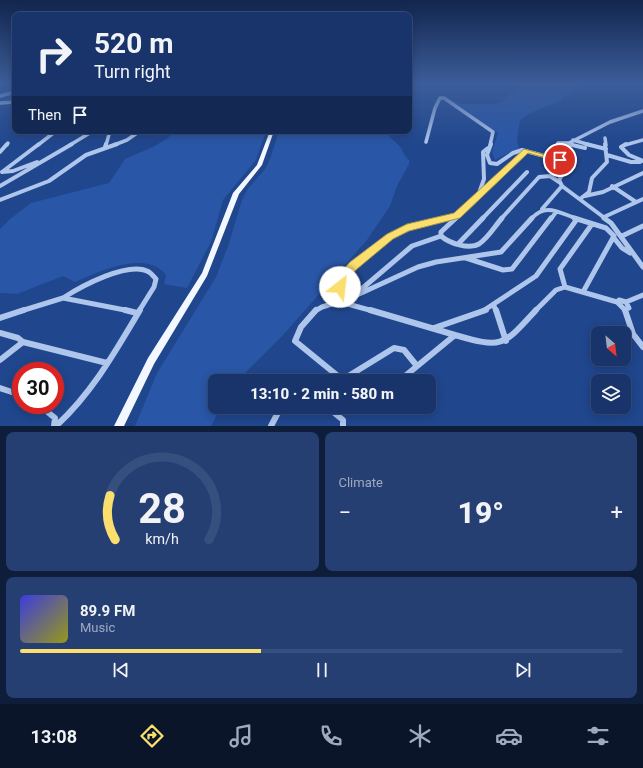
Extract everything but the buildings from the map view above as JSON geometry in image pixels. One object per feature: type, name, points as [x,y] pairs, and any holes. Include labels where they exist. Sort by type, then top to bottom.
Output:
[{"type":"main road","points":[[119,426],[150,361],[205,274],[236,193],[259,165],[271,134]]},
{"type":"street","points":[[426,142],[437,104]]},
{"type":"street","points":[[452,104],[475,122],[493,132],[494,136],[488,148],[483,152],[484,179],[478,196]]},
{"type":"street","points":[[566,143],[615,120],[643,111]]},
{"type":"street","points":[[1,171],[52,134]]},
{"type":"street","points":[[0,186],[88,134]]},
{"type":"street","points":[[105,147],[109,134]]},
{"type":"street","points":[[0,200],[49,181],[79,159],[105,147],[131,138],[136,134]]},
{"type":"street","points":[[585,196],[588,192],[592,178],[608,162],[605,138]]},
{"type":"street","points":[[573,140],[606,149]]},
{"type":"street","points":[[643,140],[627,142],[621,147],[629,155],[643,161]]},
{"type":"street","points":[[0,152],[8,142]]},
{"type":"street","points":[[567,167],[563,161],[558,143],[566,143],[585,148]]},
{"type":"street","points":[[488,148],[488,160],[493,164],[518,151],[527,151],[563,161]]},
{"type":"street","points":[[527,151],[456,215],[441,232],[445,240],[469,246],[479,244],[539,177],[550,176],[556,178],[560,184],[604,217],[622,236],[632,254]]},
{"type":"street","points":[[607,155],[632,162],[643,161]]},
{"type":"street","points":[[336,374],[295,341],[297,334],[315,312],[322,307],[342,300],[418,267],[436,262],[501,252],[538,211],[542,209],[560,184],[567,167],[576,159]]},
{"type":"street","points":[[1,171],[13,171],[43,161]]},
{"type":"street","points":[[459,243],[527,172]]},
{"type":"street","points":[[580,199],[585,196],[603,192],[612,186],[643,173]]},
{"type":"street","points":[[612,186],[636,202]]},
{"type":"street","points":[[604,217],[643,199]]},
{"type":"street","points":[[542,209],[556,212],[609,230],[622,248],[632,254],[643,267]]},
{"type":"street","points":[[464,257],[503,270],[512,269],[556,212]]},
{"type":"street","points":[[342,300],[341,284],[346,274],[390,236],[407,228],[456,215]]},
{"type":"street","points":[[434,328],[494,306],[516,292],[536,276],[577,219]]},
{"type":"street","points":[[565,287],[560,269],[592,224]]},
{"type":"street","points":[[622,236],[643,226]]},
{"type":"street","points":[[357,293],[412,246],[442,236]]},
{"type":"street","points":[[583,292],[614,238]]},
{"type":"street","points":[[637,259],[643,257]]},
{"type":"street","points":[[0,318],[63,298],[87,284],[108,276],[131,270],[147,271],[154,275],[156,279],[155,284],[136,313],[89,393],[55,426]]},
{"type":"street","points":[[342,300],[489,345],[502,344],[506,341],[556,290],[565,287],[617,302],[624,309],[633,334],[643,347]]},
{"type":"street","points":[[617,302],[622,300],[626,302],[643,295]]},
{"type":"street","points":[[63,298],[136,313]]},
{"type":"street","points":[[624,309],[629,308],[626,302]]},
{"type":"street","points":[[494,306],[506,341]]},
{"type":"street","points":[[0,334],[18,338],[23,342],[108,363]]},
{"type":"street","points":[[407,374],[455,335]]},
{"type":"street","points":[[0,360],[23,342]]},
{"type":"street","points":[[353,374],[394,348],[404,350],[417,366]]},
{"type":"street","points":[[0,388],[12,392]]},
{"type":"street","points":[[50,414],[55,418],[55,426]]},
{"type":"street","points":[[271,426],[277,414]]},
{"type":"street","points":[[337,414],[343,420],[343,426]]},
{"type":"shaded area","points":[[457,104],[553,104],[530,113],[520,120],[517,140],[519,148],[495,160],[492,152],[498,133]]},
{"type":"shaded area","points":[[171,134],[265,134],[256,160],[223,200],[211,242],[187,288],[164,284],[166,275],[158,267],[135,263],[122,265],[96,273],[75,282],[63,276],[17,294],[0,293],[0,229],[10,219],[31,203],[109,183],[125,159],[153,147],[168,138]]},
{"type":"shaded area","points":[[278,134],[387,134],[401,148],[409,160],[409,164],[397,186],[390,206],[367,240],[284,334],[244,374],[208,374],[208,414],[217,414],[211,426],[135,426],[157,373],[216,277],[228,246],[242,200],[247,190],[265,169]]},
{"type":"route","points":[[340,287],[346,274],[390,236],[407,228],[456,215],[527,151],[560,160]]}]
